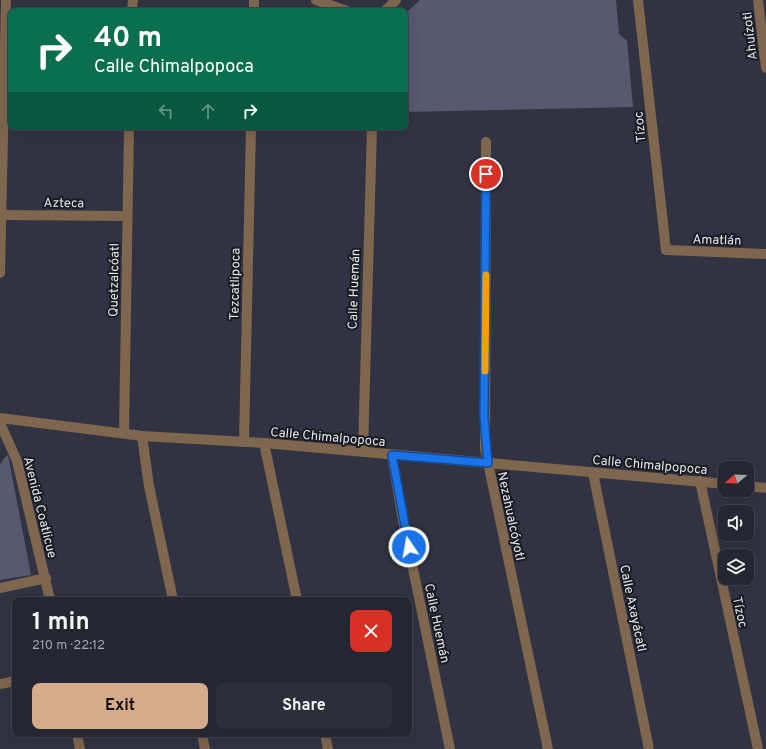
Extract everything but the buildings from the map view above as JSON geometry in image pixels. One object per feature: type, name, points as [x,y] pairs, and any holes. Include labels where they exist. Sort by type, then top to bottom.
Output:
[{"type":"street","points":[[0,273],[6,0]]},
{"type":"street","points":[[316,0],[339,8]]},
{"type":"street","points":[[388,8],[396,0]]},
{"type":"street","name":"Tízoc","points":[[638,0],[666,250]]},
{"type":"street","name":"Ahuízotl","points":[[758,0],[766,68]]},
{"type":"street","name":"Quetzalcóatl","points":[[124,433],[129,130]]},
{"type":"street","name":"Tezcatlipoca","points":[[244,442],[251,130]]},
{"type":"street","name":"Calle Huemán","points":[[363,452],[372,130]]},
{"type":"street","name":"Nezahualcóyotl","points":[[486,142],[487,237],[484,417],[488,463],[548,749]]},
{"type":"street","name":"Azteca","points":[[1,214],[127,216]]},
{"type":"street","name":"Amatlán","points":[[666,250],[766,254]]},
{"type":"street","name":"Calle Chimalpopoca","points":[[0,418],[142,436],[264,443],[718,483]]},
{"type":"street","name":"Avenida Coatlicue","points":[[0,423],[17,461],[49,597]]},
{"type":"street","points":[[142,436],[149,486],[172,597]]},
{"type":"street","points":[[264,443],[296,597]]},
{"type":"street","name":"Calle Huemán","points":[[392,455],[450,749]]},
{"type":"street","name":"Calle Axayácatl","points":[[593,473],[649,749]]},
{"type":"street","name":"Tízoc","points":[[700,481],[758,749]]},
{"type":"street","points":[[754,487],[766,488]]},
{"type":"street","points":[[0,588],[46,578]]},
{"type":"street","points":[[0,684],[12,682]]},
{"type":"street","points":[[78,737],[80,749]]},
{"type":"street","points":[[203,737],[205,749]]},
{"type":"street","points":[[326,737],[328,749]]},
{"type":"shaded area","points":[[420,0],[616,0],[619,34],[627,41],[633,107],[408,112],[408,11]]},
{"type":"shaded area","points":[[8,455],[31,575],[0,580],[0,465],[4,458]]},
{"type":"slow traffic","points":[[485,371],[486,275]]},
{"type":"route","points":[[409,547],[402,516],[392,455],[488,463],[485,448],[484,417],[487,237],[486,174]]}]
